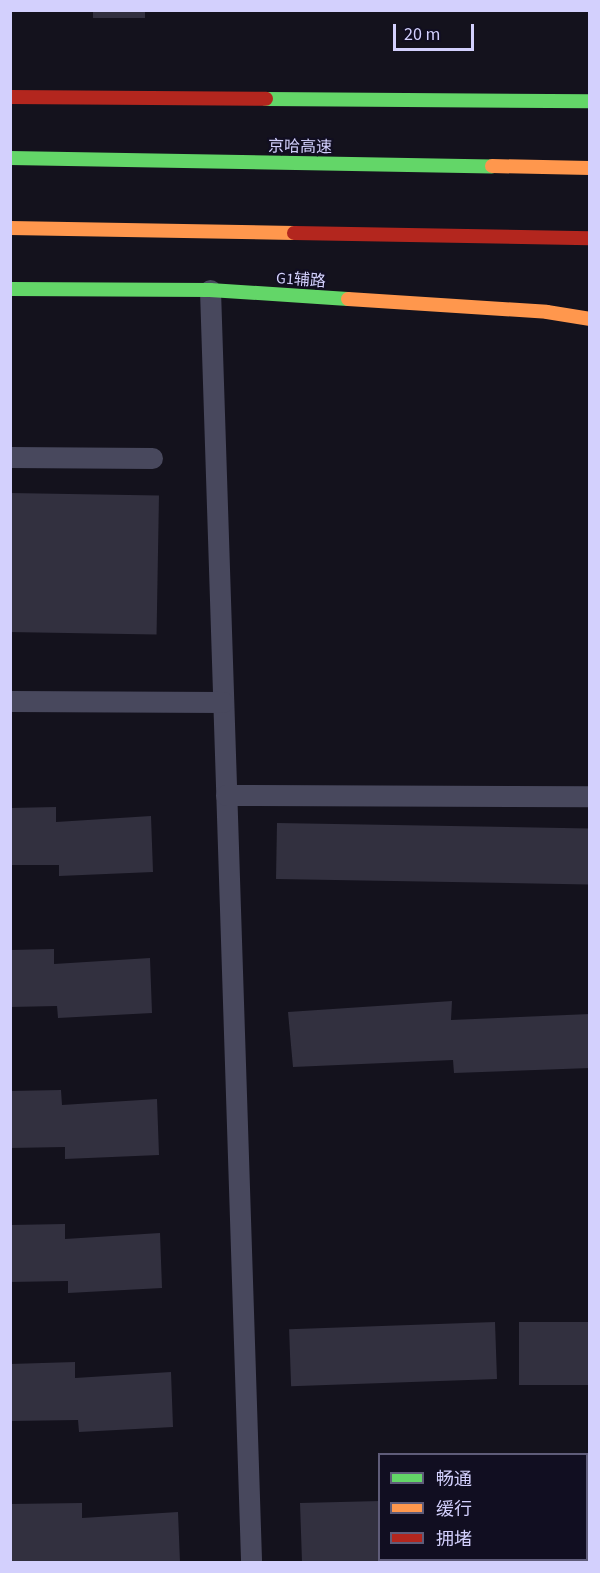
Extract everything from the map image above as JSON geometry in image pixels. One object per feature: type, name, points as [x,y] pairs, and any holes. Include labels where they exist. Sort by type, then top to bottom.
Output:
[{"type":"main road","points":[[10,97],[590,100]]},
{"type":"main road","name":"京哈高速","points":[[10,158],[590,168]]},
{"type":"main road","points":[[473,166],[590,158]]},
{"type":"main road","points":[[10,228],[590,238]]},
{"type":"main road","points":[[297,234],[496,252]]},
{"type":"main road","name":"G1辅路","points":[[10,289],[210,290],[547,312],[590,319]]},
{"type":"street","points":[[210,290],[251,1563]]},
{"type":"street","points":[[10,457],[152,458]]},
{"type":"street","points":[[10,701],[223,702]]},
{"type":"street","points":[[226,795],[590,796]]},
{"type":"building","points":[[93,10],[145,10],[145,18],[93,18]]},
{"type":"building","points":[[10,493],[159,496],[157,635],[10,632]]},
{"type":"building","points":[[56,807],[56,822],[151,816],[153,872],[59,876],[59,865],[10,865],[10,808]]},
{"type":"building","points":[[277,823],[590,828],[589,884],[276,879]]},
{"type":"building","points":[[54,949],[54,964],[150,958],[152,1013],[58,1018],[57,1006],[10,1007],[10,950]]},
{"type":"building","points":[[452,1001],[451,1020],[590,1014],[590,1068],[454,1073],[453,1060],[293,1067],[288,1012]]},
{"type":"building","points":[[61,1090],[62,1105],[157,1099],[159,1155],[65,1159],[65,1147],[10,1148],[10,1091]]},
{"type":"building","points":[[65,1224],[65,1239],[160,1233],[162,1288],[68,1293],[68,1281],[10,1282],[10,1225]]},
{"type":"building","points":[[495,1322],[497,1379],[291,1386],[289,1329]]},
{"type":"building","points":[[519,1322],[590,1322],[590,1385],[519,1385]]},
{"type":"building","points":[[75,1362],[75,1378],[171,1372],[173,1427],[79,1432],[78,1420],[10,1421],[10,1364]]},
{"type":"building","points":[[588,1495],[590,1495],[588,1526]]},
{"type":"building","points":[[378,1501],[378,1561],[440,1561],[302,1562],[300,1503]]},
{"type":"building","points":[[82,1503],[82,1518],[178,1512],[180,1562],[10,1561],[10,1504]]},
{"type":"traffic: fast","points":[[266,99],[590,101]]},
{"type":"traffic: fast","points":[[10,158],[492,166]]},
{"type":"traffic: fast","points":[[10,289],[210,290],[348,299]]},
{"type":"traffic: slow","points":[[492,166],[590,168]]},
{"type":"traffic: slow","points":[[10,228],[294,233]]},
{"type":"traffic: slow","points":[[348,299],[547,312],[590,319]]},
{"type":"traffic: jam","points":[[10,97],[266,99]]},
{"type":"traffic: jam","points":[[294,233],[590,238]]}]
